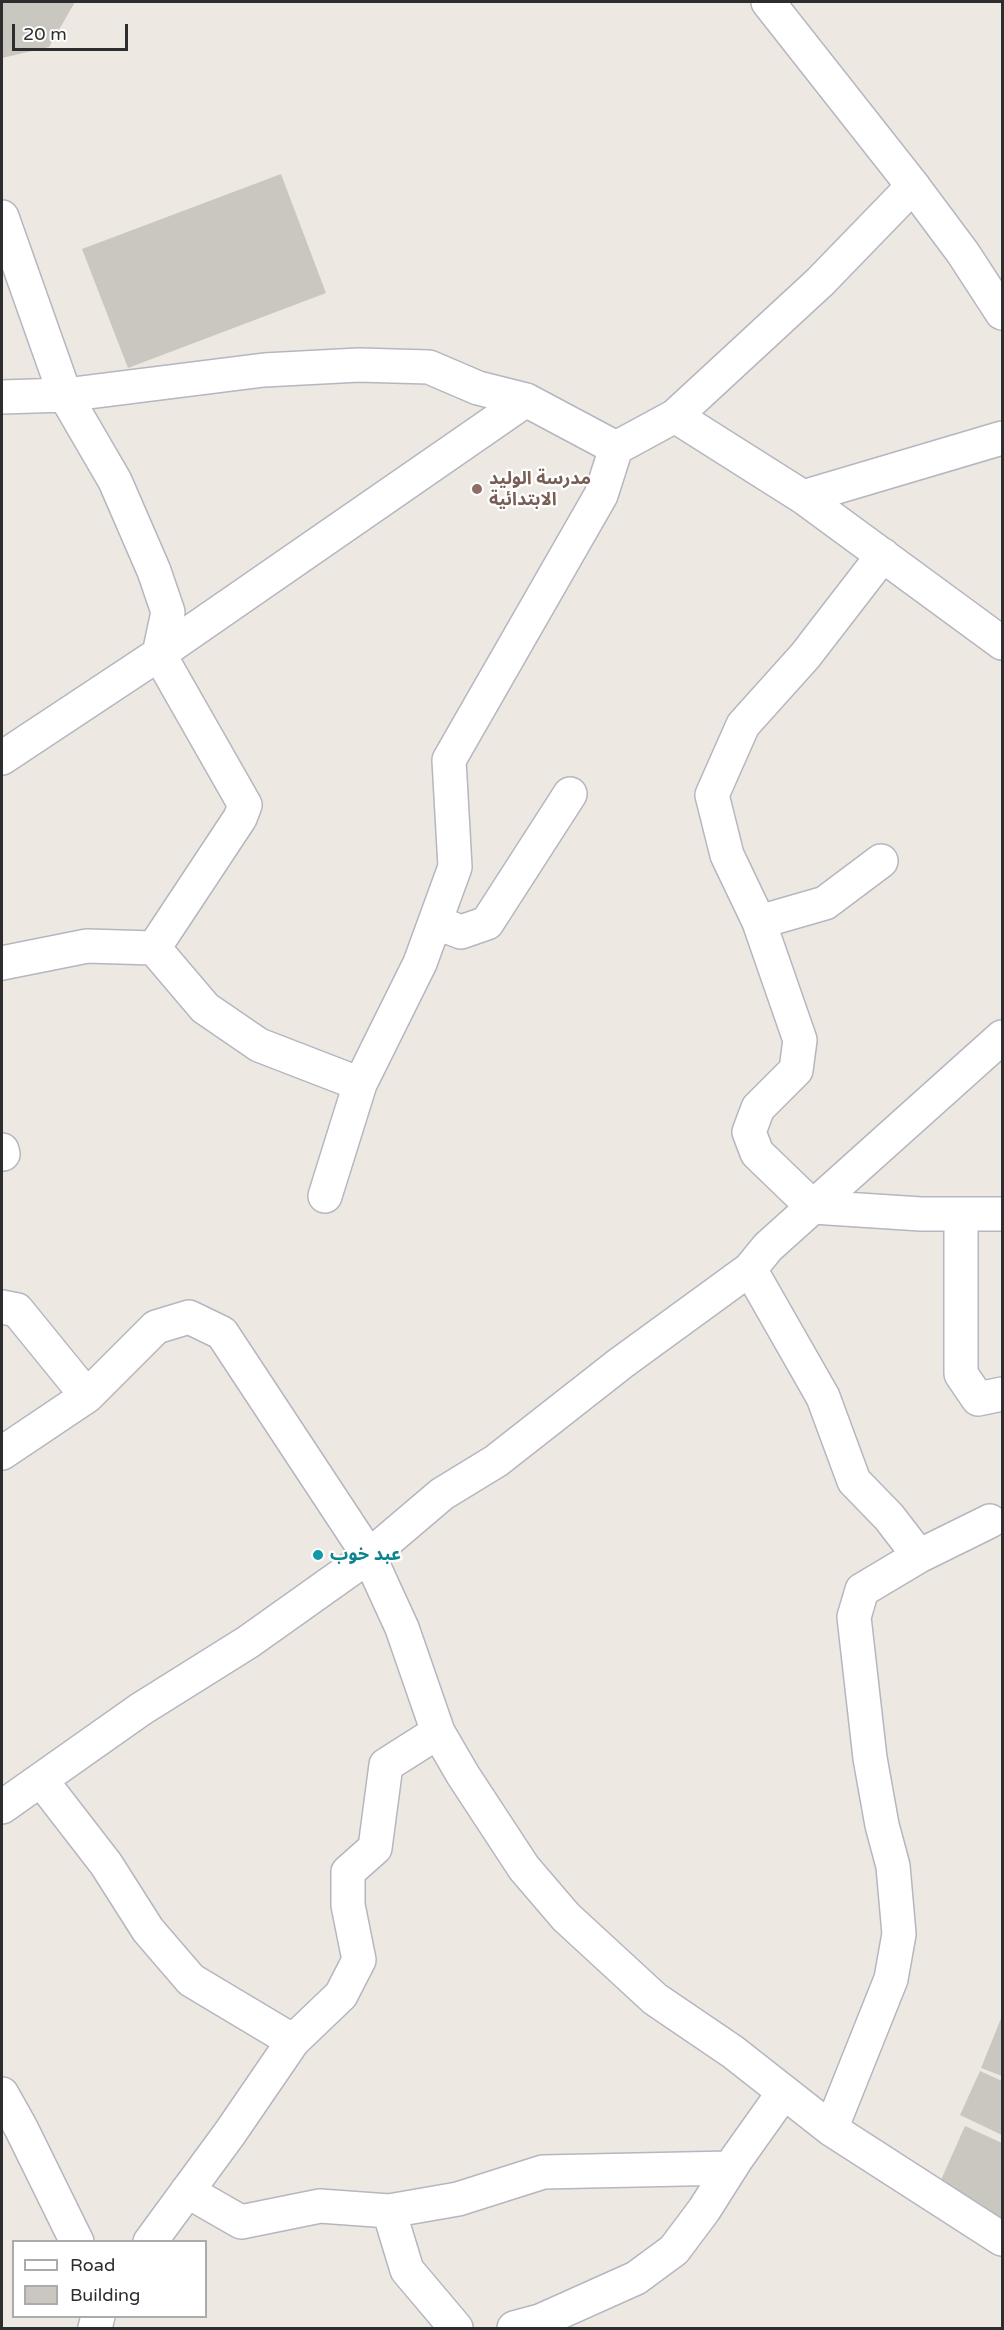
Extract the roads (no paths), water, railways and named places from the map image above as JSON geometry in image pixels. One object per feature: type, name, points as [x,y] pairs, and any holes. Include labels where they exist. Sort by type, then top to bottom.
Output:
[{"type":"street","points":[[768,2],[963,252],[1002,313]]},
{"type":"street","points":[[325,1196],[360,1084],[420,963],[454,867],[449,760],[602,495],[616,448],[675,416],[820,282],[913,186]]},
{"type":"street","points":[[2,217],[65,395],[115,481],[154,571],[168,612],[159,654],[245,805],[240,818],[154,948]]},
{"type":"street","points":[[2,397],[65,395],[264,370],[359,365],[429,367],[478,388],[526,400],[616,448]]},
{"type":"street","points":[[2,758],[159,654],[526,400]]},
{"type":"street","points":[[675,416],[803,497],[1002,643]]},
{"type":"street","points":[[803,497],[1002,438]]},
{"type":"street","points":[[884,555],[805,656],[743,725],[712,795],[727,855],[759,922],[800,1040],[796,1070],[758,1108],[749,1132],[757,1153],[813,1207],[921,1214],[1002,1214]]},
{"type":"street","points":[[435,922],[461,932],[486,923],[570,794]]},
{"type":"street","points":[[759,922],[825,903],[881,861]]},
{"type":"street","points":[[2,963],[87,946],[154,948],[205,1008],[259,1045],[360,1084]]},
{"type":"street","points":[[2,1807],[141,1709],[248,1642],[369,1556],[442,1494],[496,1461],[621,1363],[750,1269],[768,1247],[1002,1037]]},
{"type":"street","points":[[961,1214],[961,1374],[978,1399],[1002,1394]]},
{"type":"street","points":[[750,1269],[823,1397],[854,1480],[889,1517],[919,1556]]},
{"type":"street","points":[[2,1307],[17,1310],[87,1396]]},
{"type":"street","points":[[2,1453],[87,1396],[156,1327],[189,1317],[222,1333],[369,1556],[402,1628],[438,1732],[463,1775],[524,1868],[566,1917],[655,1999],[734,2052],[831,2129],[914,2180],[1002,2239]]},
{"type":"street","points":[[831,2129],[891,1979],[899,1934],[893,1866],[882,1825],[868,1747],[854,1617],[862,1590],[919,1556],[990,1521]]},
{"type":"street","points":[[151,2240],[188,2191],[293,2041],[341,1995],[359,1960],[348,1905],[348,1872],[375,1848],[387,1765],[438,1732]]},
{"type":"street","points":[[40,1780],[106,1864],[148,1930],[191,1980],[293,2041]]},
{"type":"street","points":[[514,2328],[540,2321],[636,2278],[674,2250],[784,2092]]},
{"type":"street","points":[[2,2094],[77,2240]]},
{"type":"street","points":[[188,2191],[241,2222],[321,2206],[389,2211],[458,2199],[543,2172],[730,2168]]},
{"type":"street","points":[[389,2211],[407,2270],[456,2328]]},
{"type":"place","name":"مدرسة الوليد الابتدائية","points":[[477,489]]},
{"type":"place","name":"عبد خوب","points":[[318,1555]]}]
